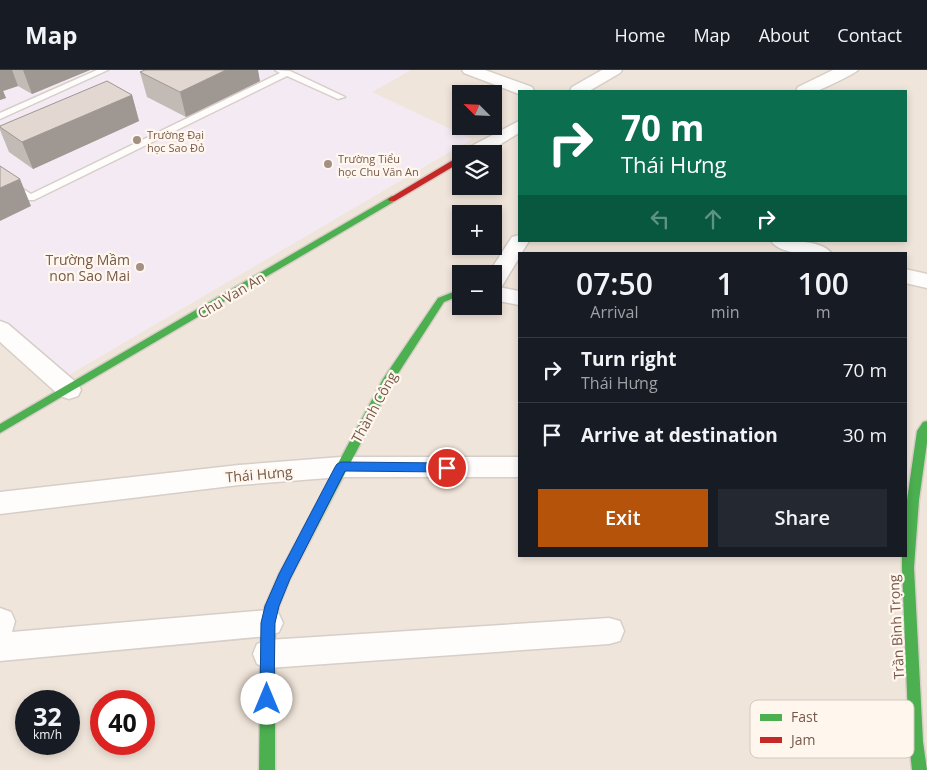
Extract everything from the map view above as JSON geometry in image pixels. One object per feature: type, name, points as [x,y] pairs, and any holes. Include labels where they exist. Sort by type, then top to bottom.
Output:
[{"type":"street","points":[[470,70],[523,90]]},
{"type":"street","points":[[580,90],[614,70]]},
{"type":"street","points":[[806,90],[837,74],[850,70]]},
{"type":"street","points":[[489,145],[514,133]]},
{"type":"street","name":"Chu Van An","points":[[0,429],[452,164]]},
{"type":"street","points":[[502,268],[518,242]]},
{"type":"street","points":[[784,242],[816,252]]},
{"type":"street","points":[[907,276],[927,281]]},
{"type":"street","points":[[502,295],[518,298]]},
{"type":"street","name":"Thành Công","points":[[267,770],[268,623],[272,606],[284,578],[387,382],[441,300],[452,296]]},
{"type":"street","points":[[0,329],[69,390]]},
{"type":"street","name":"Trần Bình Trọng","points":[[920,770],[916,742],[908,568],[923,431],[927,425]]},
{"type":"street","name":"Thái Hưng","points":[[0,503],[229,476],[341,467],[518,468]]},
{"type":"street","points":[[0,647],[268,623]]},
{"type":"street","points":[[268,654],[609,631]]},
{"type":"lane","points":[[0,116],[104,70]]},
{"type":"lane","points":[[0,178],[31,198],[283,72],[341,97]]},
{"type":"shaded area","points":[[0,70],[927,70],[927,770],[0,770]]},
{"type":"shaded area","points":[[0,70],[411,70],[372,92],[452,130],[452,135],[463,135],[472,139],[462,145],[452,145],[452,151],[69,375],[0,320]]},
{"type":"building","points":[[145,70],[226,70],[180,92],[140,72]]},
{"type":"building","points":[[107,81],[132,95],[22,142],[0,127],[0,126]]},
{"type":"building","points":[[0,166],[20,179],[0,188]]},
{"type":"traffic: fast","points":[[0,429],[392,199]]},
{"type":"traffic: fast","points":[[267,770],[268,623],[272,606],[284,578],[387,382],[441,300],[452,296]]},
{"type":"traffic: fast","points":[[920,770],[916,742],[908,568],[913,500],[923,431],[927,425]]},
{"type":"traffic: jam","points":[[392,199],[452,164]]},
{"type":"place","name":"Trường Đại học Sao Đỏ","points":[[137,140]]},
{"type":"place","name":"Trường Tiểu học Chu Văn An","points":[[328,164]]},
{"type":"place","name":"Trường Mầm non Sao Mai","points":[[140,267]]},
{"type":"route","points":[[267,699],[268,623],[272,606],[284,578],[341,467],[447,468]]}]
